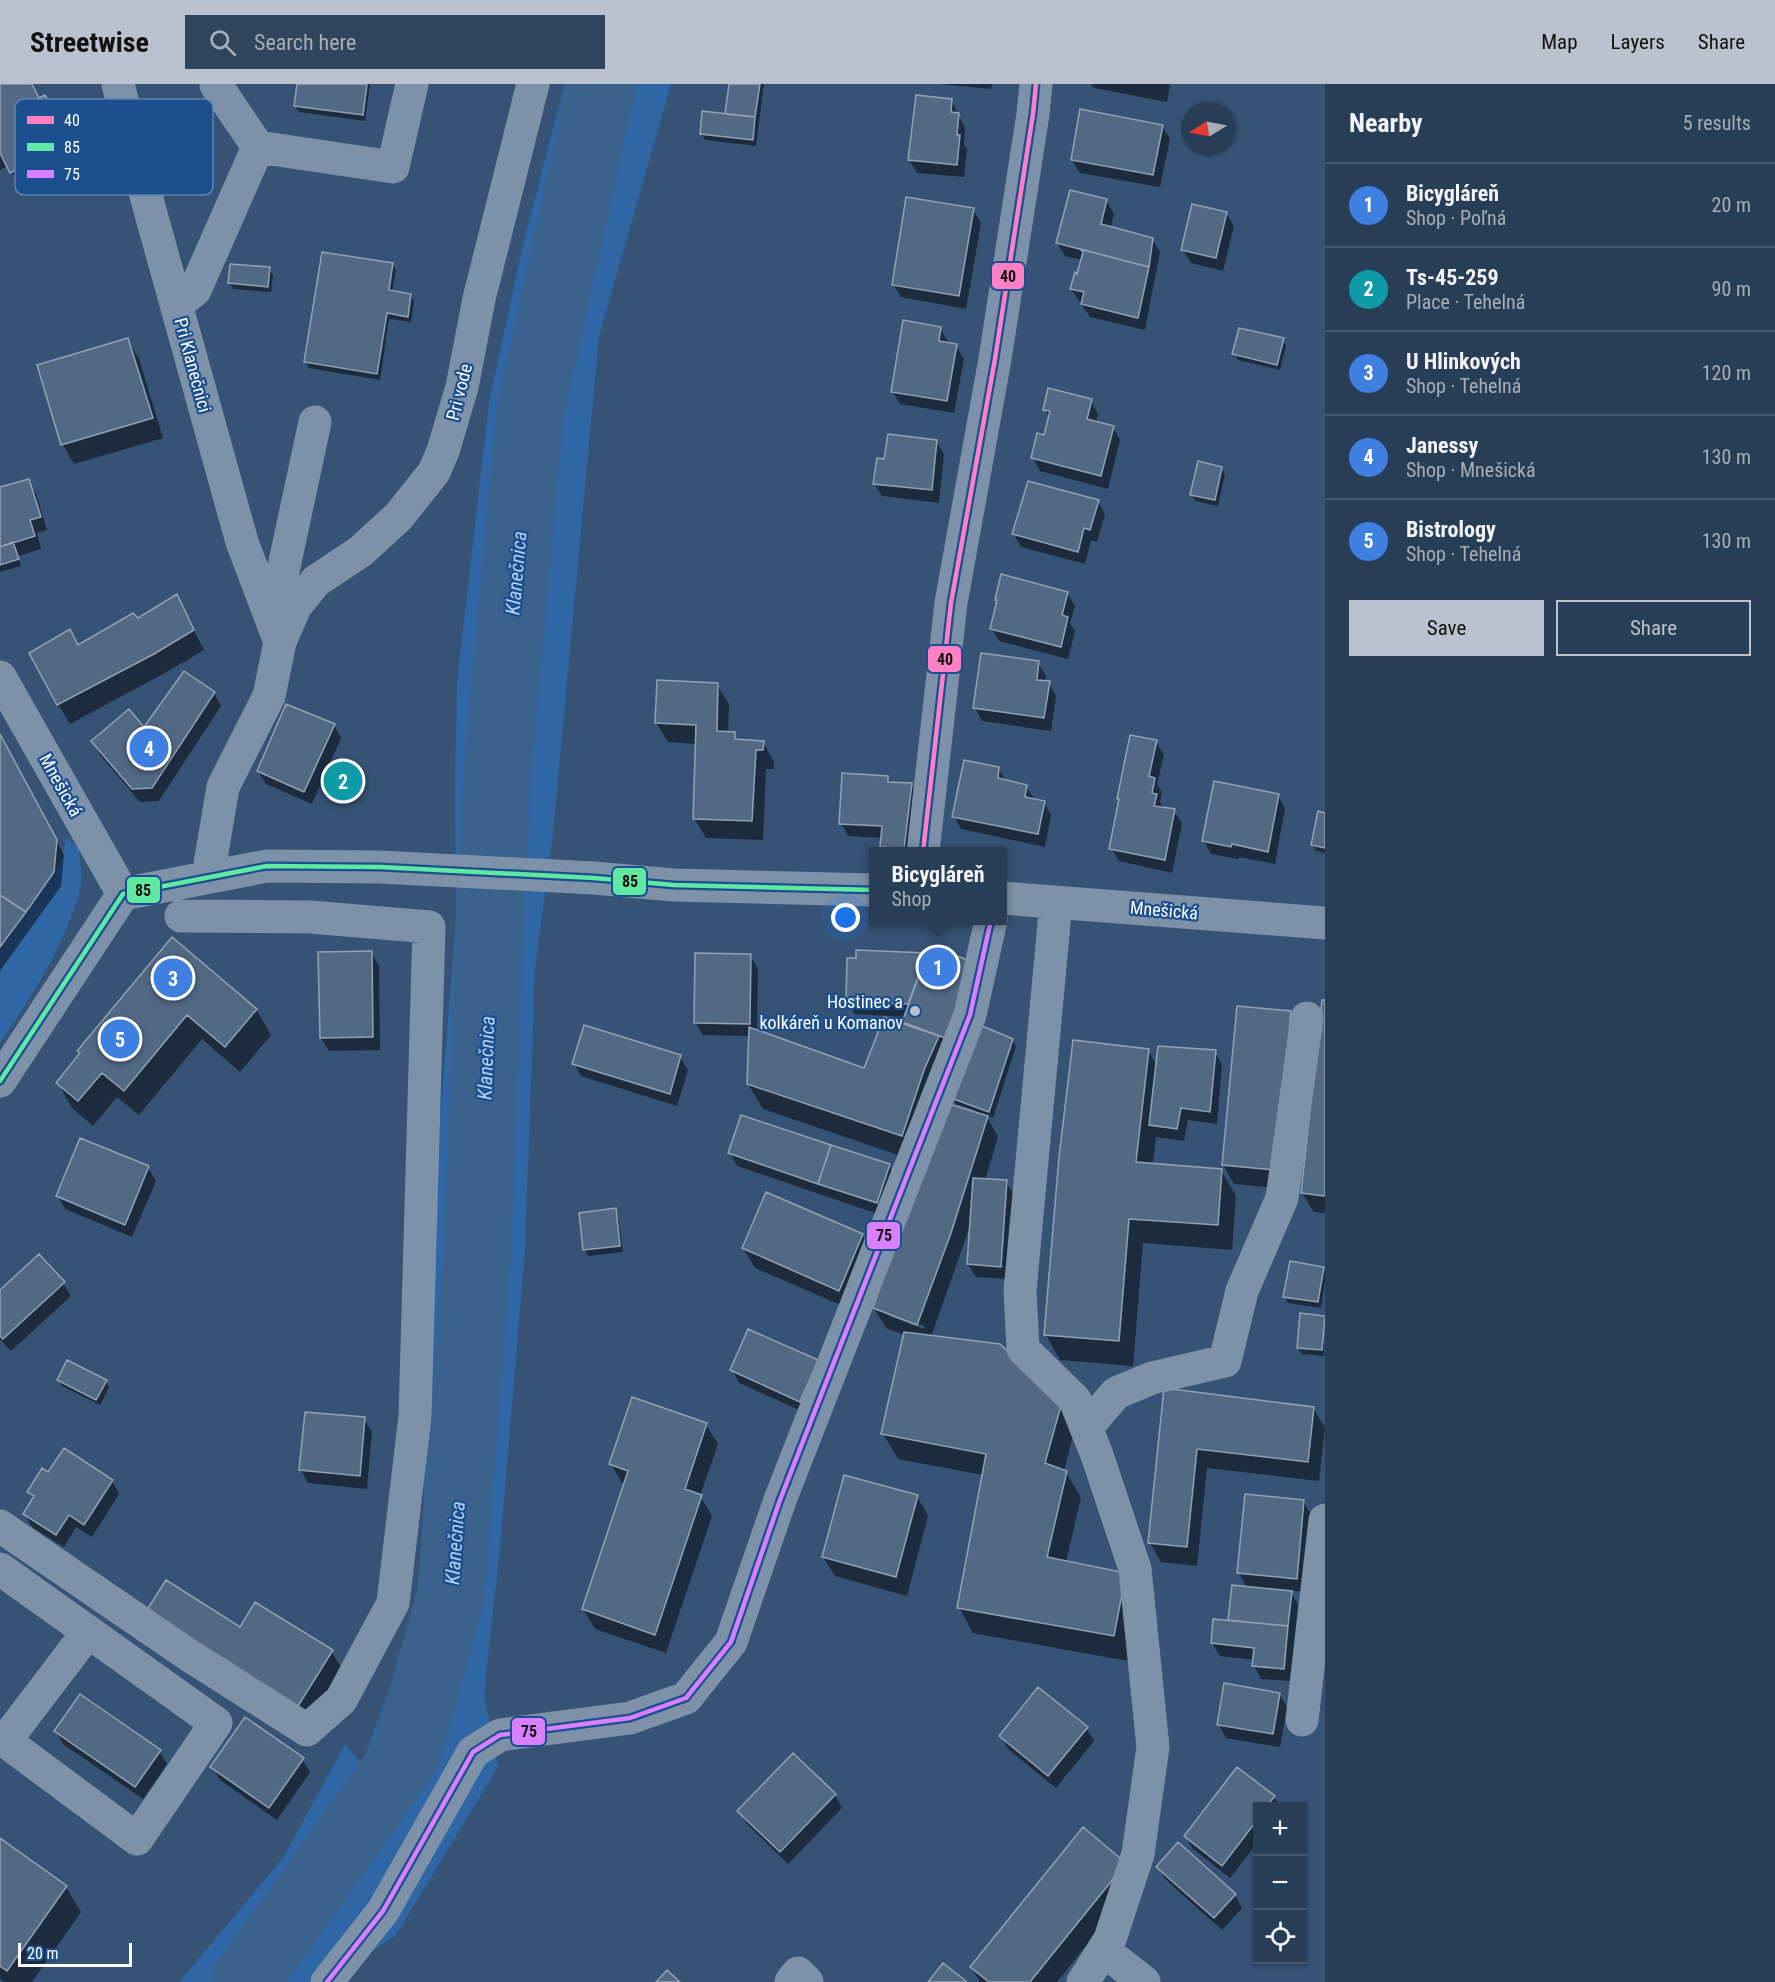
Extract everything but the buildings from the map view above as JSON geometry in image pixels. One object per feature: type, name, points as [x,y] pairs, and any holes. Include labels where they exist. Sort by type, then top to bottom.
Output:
[{"type":"street","name":"Pri Klanečnici","points":[[118,84],[122,99]]},
{"type":"street","points":[[216,85],[258,147],[393,167],[412,84]]},
{"type":"street","name":"Pri vode","points":[[208,876],[223,787],[269,696],[280,642],[295,607],[316,581],[360,551],[399,516],[434,472],[443,451],[462,387],[479,298],[533,84]]},
{"type":"street","points":[[924,847],[951,603],[995,359],[1036,84]]},
{"type":"street","points":[[177,304],[195,290],[258,147]]},
{"type":"street","name":"Pri Klanečnici","points":[[146,195],[242,542],[267,602],[280,642]]},
{"type":"street","points":[[267,602],[282,576],[315,422]]},
{"type":"street","name":"Mnešická","points":[[0,677],[123,894]]},
{"type":"street","points":[[0,1082],[123,894],[267,866],[380,867],[594,878],[674,885],[869,890]]},
{"type":"street","name":"Mnešická","points":[[1007,898],[1325,924]]},
{"type":"street","points":[[1056,902],[1020,1291],[1023,1349],[1075,1400],[1135,1569],[1153,1747],[1138,1854],[1110,1939],[1083,1982]]},
{"type":"street","points":[[0,1526],[187,1654],[307,1730],[341,1700],[393,1603],[415,1416],[429,927],[310,917],[181,916]]},
{"type":"street","points":[[327,1982],[383,1911],[473,1752],[500,1735],[630,1718],[686,1698],[731,1642],[780,1500],[970,1016],[989,925]]},
{"type":"street","points":[[1086,1428],[1116,1393],[1152,1378],[1225,1361],[1242,1291],[1282,1198],[1307,1018]]},
{"type":"street","points":[[1302,1720],[1325,1520]]},
{"type":"street","points":[[0,1569],[216,1723],[137,1839],[5,1741],[88,1632]]},
{"type":"street","points":[[1103,1950],[1144,1982]]},
{"type":"street","points":[[791,1982],[798,1973],[807,1982]]},
{"type":"shaded area","points":[[565,84],[671,84],[599,336],[553,834],[535,969],[525,1251],[500,1548],[484,1695],[498,1767],[396,1935],[327,1982],[179,1982],[283,1858],[345,1744],[362,1765],[424,1592],[425,1315],[456,916],[457,682],[489,402],[525,236]]},
{"type":"shaded area","points":[[66,837],[79,848],[81,885],[74,910],[46,970],[0,1043],[0,950],[62,860]]},
{"type":"waterway","name":"Klanečnica","points":[[245,1982],[406,1756],[451,1595],[477,1257],[498,766],[530,413],[602,84]]},
{"type":"transit line","name":"40","points":[[924,847],[951,603],[995,359],[1036,84]]},
{"type":"transit line","name":"85","points":[[0,1081],[123,894],[267,866],[380,867],[594,878],[674,885],[869,890]]},
{"type":"transit line","name":"75","points":[[327,1982],[383,1911],[473,1752],[500,1735],[630,1718],[686,1698],[731,1642],[780,1500],[970,1015],[990,925]]},
{"type":"place","name":"Janessy","points":[[149,748]]},
{"type":"place","name":"Ts-45-259","points":[[343,781]]},
{"type":"place","name":"Bicygláreň","points":[[938,967]]},
{"type":"place","name":"U Hlinkových","points":[[173,978]]},
{"type":"place","name":"Hostinec a kolkáreň u Komanov","points":[[915,1011]]},
{"type":"place","name":"Bistrology","points":[[120,1039]]}]
